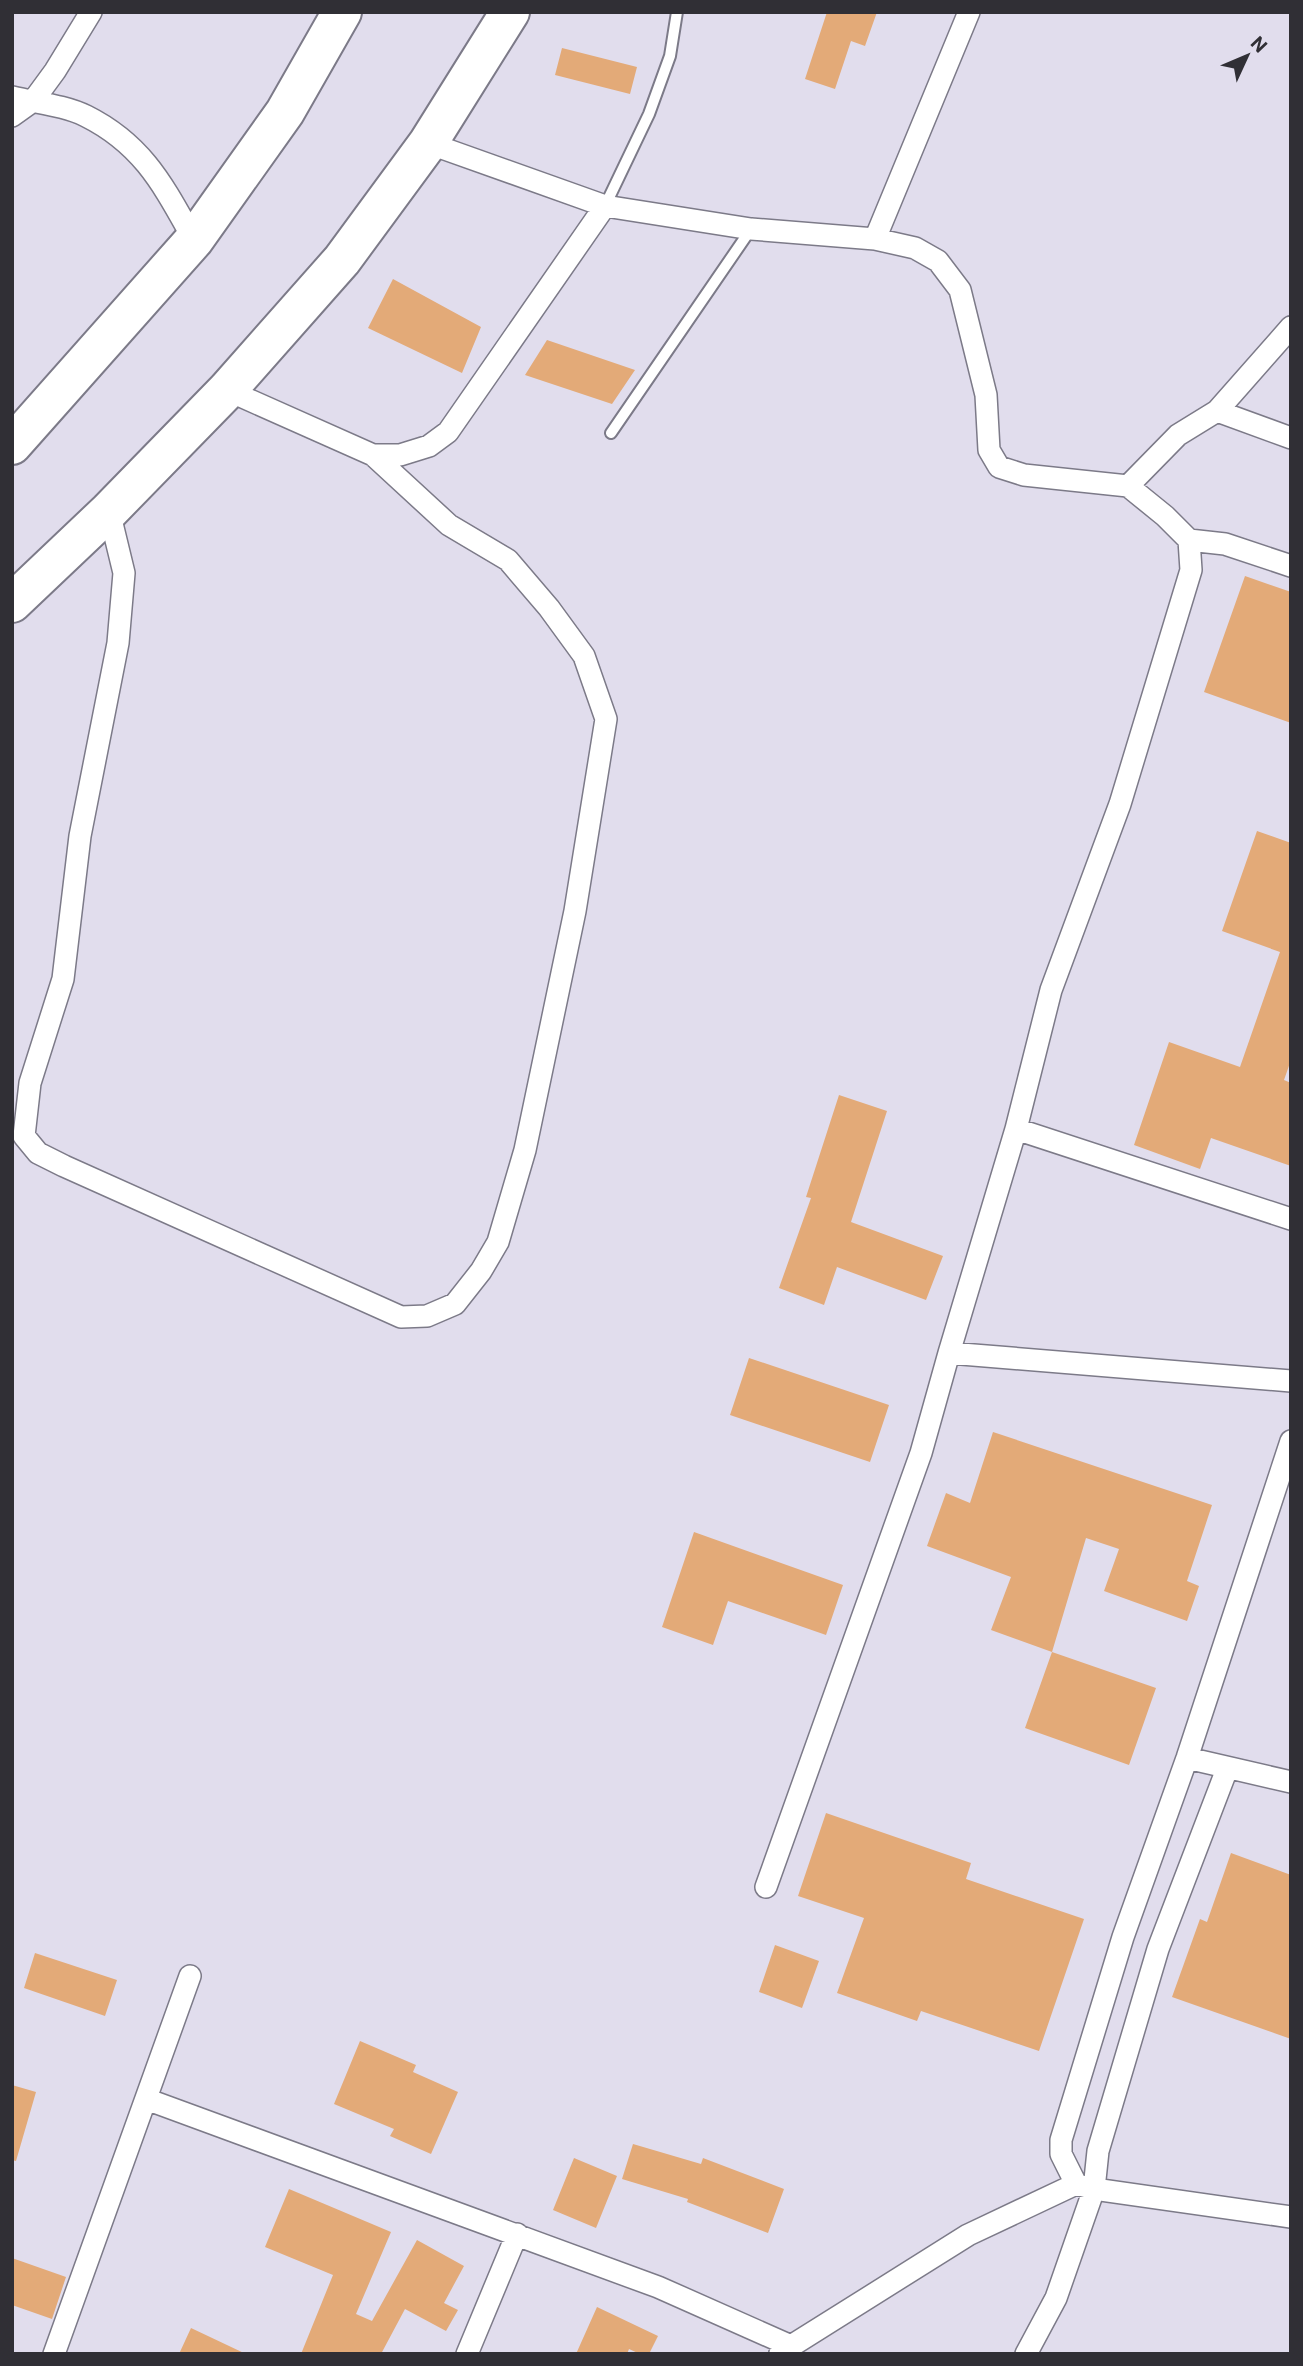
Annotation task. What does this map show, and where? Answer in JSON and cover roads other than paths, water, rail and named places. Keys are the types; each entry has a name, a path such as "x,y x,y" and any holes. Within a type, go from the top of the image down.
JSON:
{"highway":[{"path":"12,444 194,240 285,112 342,12"},
{"path":"12,603 109,511 227,390 342,260 428,143 509,12"}],"street":[{"path":"12,116 23,99 55,71 91,12"},
{"path":"875,239 969,12"},
{"path":"23,99 84,115 132,147 156,173 194,240"},
{"path":"428,143 605,206 751,229 875,239 915,248 938,261 960,290 986,395 989,450 999,467 1024,475 1128,486 1189,540 1225,544 1291,566"},
{"path":"373,455 400,455 429,446 448,432 605,206"},
{"path":"1128,486 1178,435 1217,411 1291,327"},
{"path":"109,511 124,573 118,643 80,836 63,979 30,1083 24,1136 38,1153 64,1166 401,1317 427,1316 456,1304 481,1271 498,1242 525,1150 572,925 606,719 584,656 549,608 508,561 449,525 373,455 227,390"},
{"path":"1217,411 1291,438"},
{"path":"766,1887 921,1453 1016,1129 1051,990 1121,804 1188,583 1191,570 1189,540"},
{"path":"1016,1129 1291,1219"},
{"path":"949,1353 1291,1381"},
{"path":"1085,2186 1061,2154 1061,2140 1122,1937 1187,1758 1291,1441"},
{"path":"1187,1758 1291,1782"},
{"path":"1026,2354 1056,2298 1085,2186 1098,2151 1158,1949 1227,1769"},
{"path":"1122,1937 1158,1949"},
{"path":"54,2354 190,1976"},
{"path":"145,2099 658,2287 785,2350 968,2235 1085,2186 1291,2217"},
{"path":"467,2354 517,2234"}],"lane":[{"path":"605,206 649,114 670,55 677,12"},
{"path":"611,433 751,229"}]}
